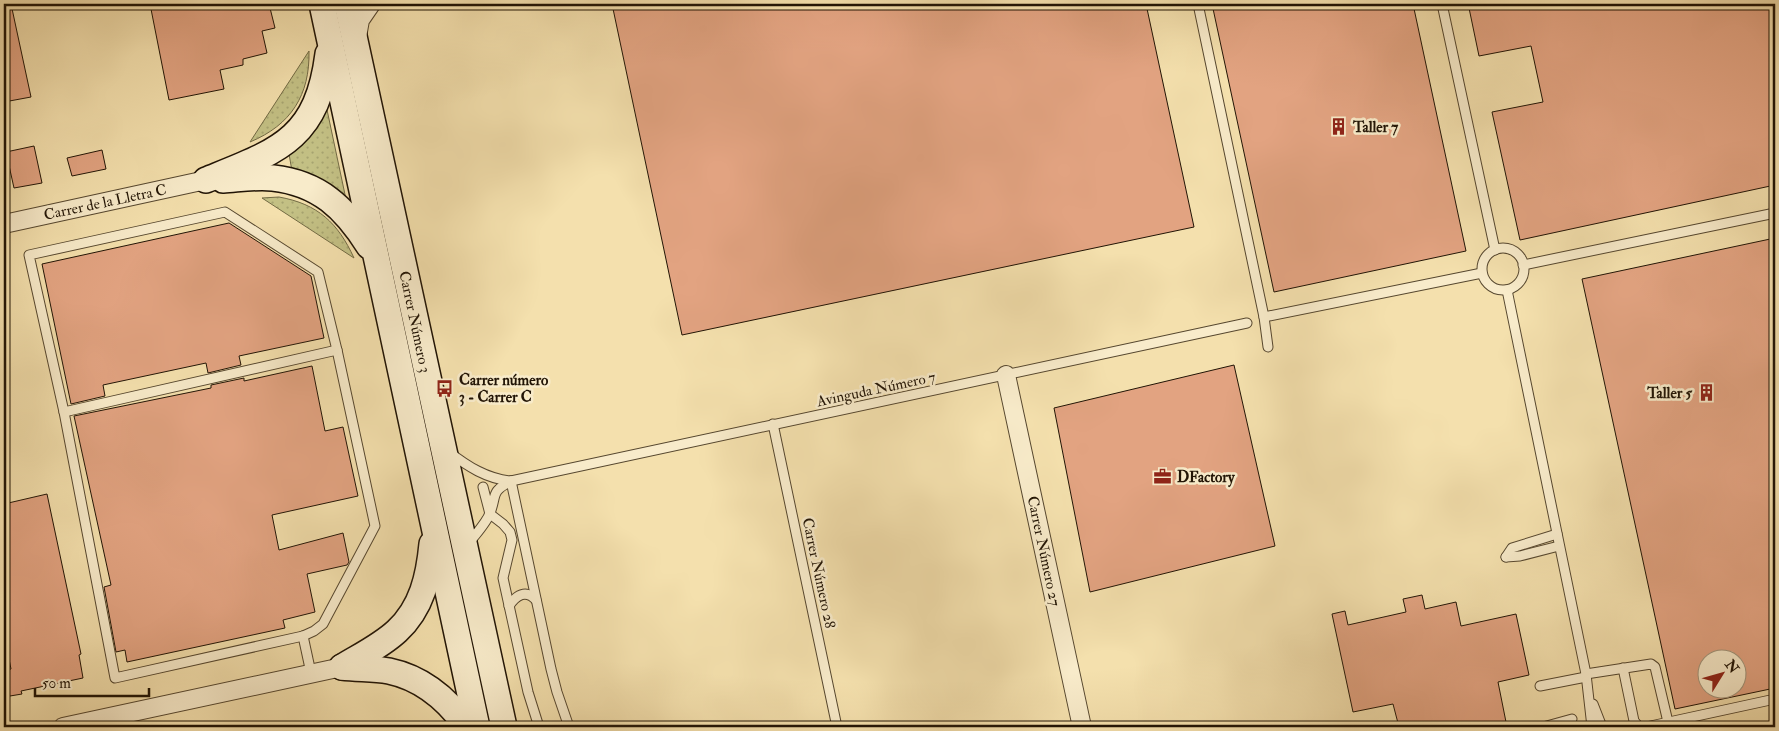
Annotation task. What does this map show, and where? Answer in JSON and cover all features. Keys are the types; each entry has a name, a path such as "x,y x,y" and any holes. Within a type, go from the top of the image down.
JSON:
{"main road":[{"name":"Carrer Número 3","path":"322,4 476,727"},
{"name":"Carrer Número 3","path":"347,4 427,378 505,725"},
{"path":"206,180 274,151 300,130 311,113 325,77 330,40"},
{"path":"206,180 272,178 306,185 319,191 347,216 376,256"},
{"path":"342,667 397,631 408,618 417,604 429,571 434,524"},
{"path":"342,667 388,671 420,682 451,707 467,727"}],"street":[{"path":"356,48 357,29 360,20 371,4"},
{"name":"Carrer de la Lletra C","path":"4,224 206,180"},
{"name":"Carrer Número 27","path":"1006,375 1082,727"},
{"path":"63,727 342,667"}],"lane":[{"path":"1198,4 1264,317 1268,346"},
{"path":"1442,4 1495,250"},
{"path":"225,212 318,272 375,526 323,624 303,636 115,678 64,412 29,255 225,212"},
{"path":"1523,265 1775,213"},
{"path":"1506,248 1513,251 1521,258 1523,265 1524,272 1521,279 1514,287 1507,290 1493,287 1487,283 1482,273 1484,259 1495,250 1506,248"},
{"path":"1264,317 1482,273"},
{"path":"1507,290 1586,676 1592,727"},
{"name":"Avinguda Número 7","path":"444,448 480,472 502,480 511,481 1246,323"},
{"path":"64,412 337,350"},
{"name":"Carrer Número 28","path":"773,424 837,727"},
{"path":"465,547 490,514 493,498 497,491 511,481 556,692 569,727"},
{"path":"483,487 490,514 504,524 510,532 512,540 503,578 528,692 539,727"},
{"path":"1557,534 1512,548 1506,557 1520,556 1559,546"},
{"path":"509,606 516,597 525,593 530,594 536,600"},
{"path":"303,636 311,674"},
{"path":"1540,686 1648,664 1655,667 1668,722"},
{"path":"1624,668 1634,721 1639,727"},
{"path":"1588,692 1602,727"},
{"path":"1646,727 1775,699"},
{"path":"1543,727 1572,719"}],"shaded area":[{"path":"309,51 306,81 302,95 295,107 277,127 250,142"},
{"path":"326,105 347,204 292,171 289,154"},
{"path":"279,197 305,205 325,217 334,225 354,258 262,198"}],"building":[{"path":"4,4 11,4 31,97 4,102"},
{"path":"150,4 269,4 275,28 262,31 267,53 243,59 243,65 220,70 224,89 169,100"},
{"path":"612,4 1146,4 1194,227 682,335"},
{"name":"Taller 7","path":"1212,4 1413,4 1466,251 1274,292"},
{"path":"1490,4 1775,4 1775,185 1520,240 1492,112 1543,102 1531,46 1479,56 1469,8"},
{"path":"34,146 42,183 14,188 6,152"},
{"path":"102,150 106,169 72,176 67,158"},
{"path":"229,223 311,276 324,338 239,356 241,365 208,373 206,363 103,385 105,396 71,404 42,264"},
{"path":"1775,238 1775,688 1746,694 1746,648 1696,648 1696,698 1727,698 1675,709 1582,279"},
{"name":"DFactory","path":"1234,365 1275,546 1090,592 1054,408"},
{"path":"312,366 325,431 343,427 358,496 272,515 279,550 343,533 349,562 347,565 307,574 315,612 283,620 285,628 127,662 125,650 116,652 104,587 111,585 74,416 211,388 211,385 244,378 244,381"},
{"path":"47,494 81,654 79,655 83,678 21,691 22,694 4,697 4,671 11,669 4,634 4,504"},
{"path":"1422,595 1425,609 1456,602 1461,626 1516,614 1529,675 1498,682 1507,727 1399,727 1393,704 1353,712 1332,614 1345,611 1348,625 1406,612 1403,599"}],"place":[{"name":"Taller 7","path":"1339,127"},
{"name":"Carrer número 3 - Carrer C","path":"445,389"},
{"name":"Taller 5","path":"1706,393"},
{"name":"DFactory","path":"1163,477"}]}
